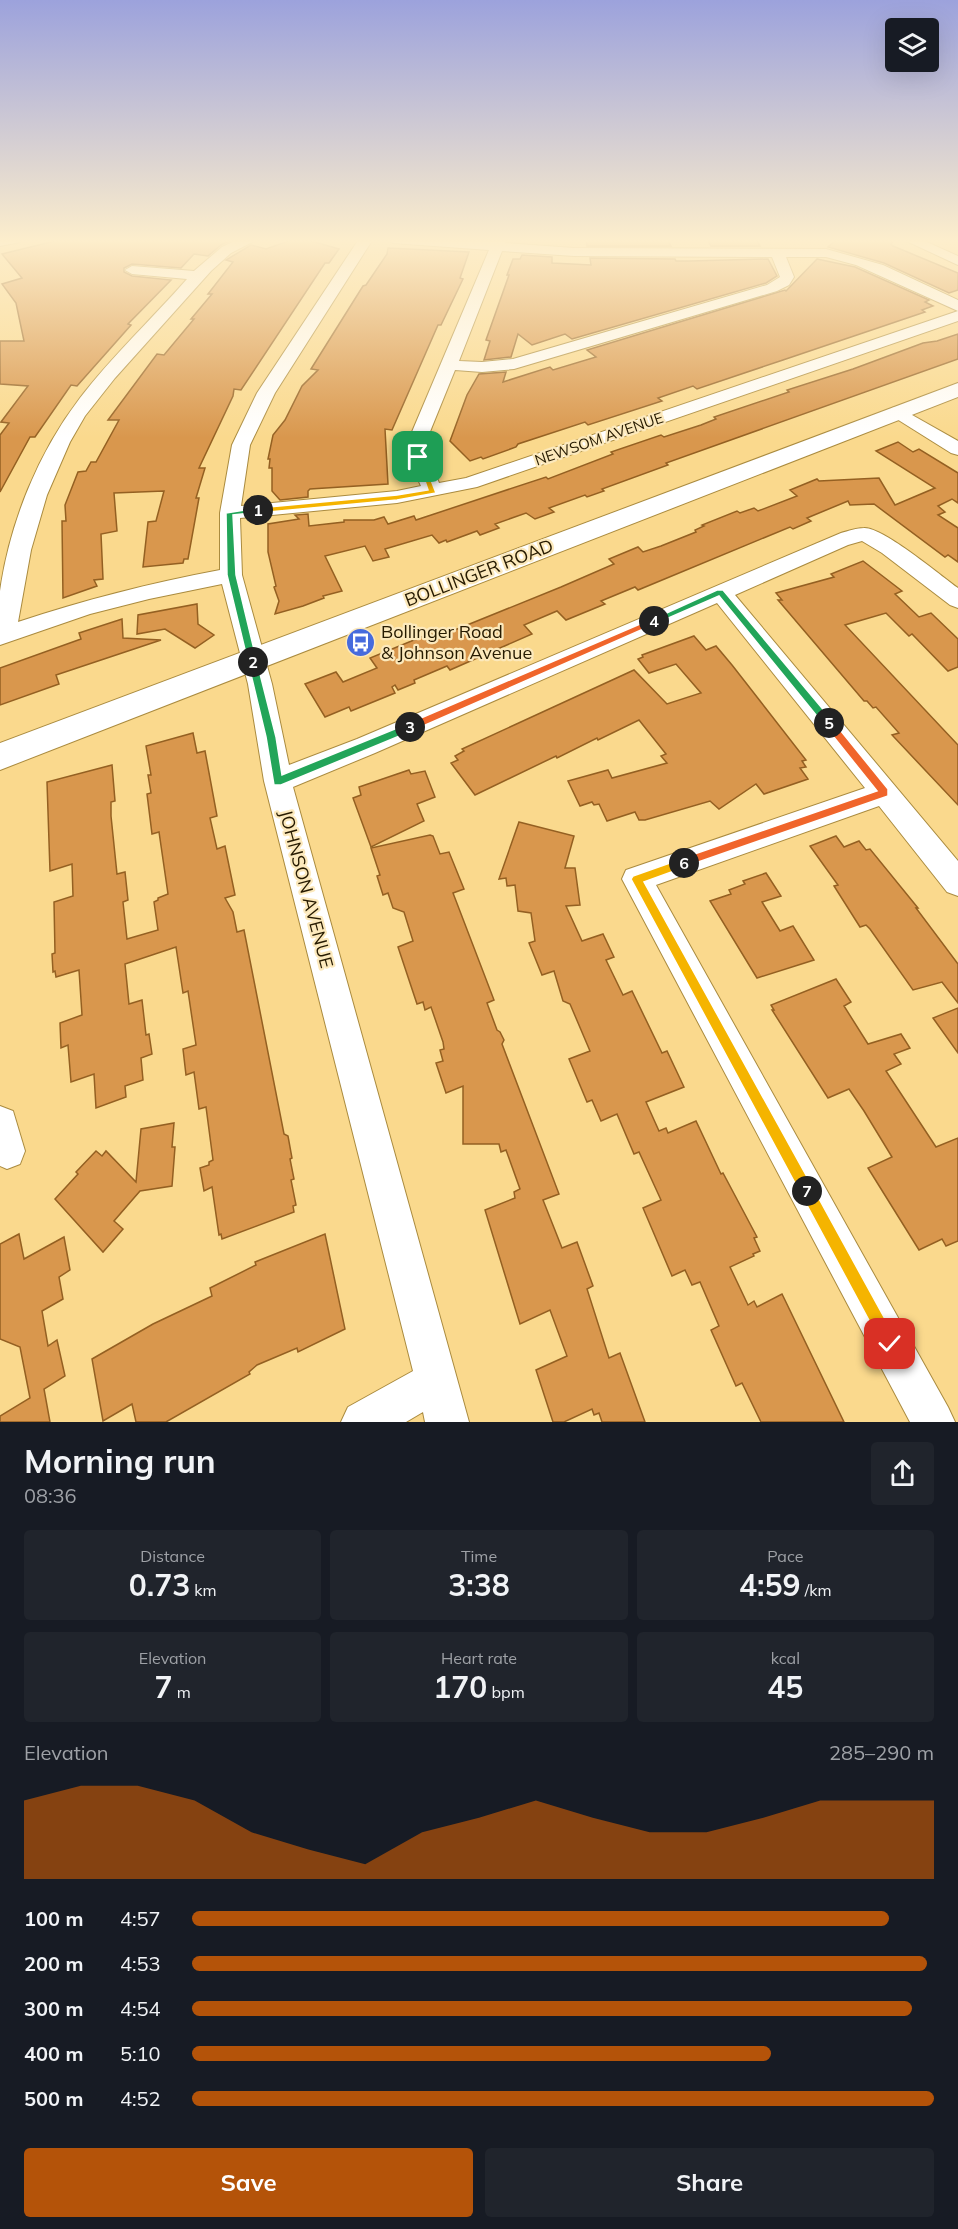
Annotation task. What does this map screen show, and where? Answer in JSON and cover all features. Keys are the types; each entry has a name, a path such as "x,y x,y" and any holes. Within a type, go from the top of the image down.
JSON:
{"main road":[{"name":"BOLLINGER ROAD","path":"0,757 958,389"}],"street":[{"path":"172,305 100,385 76,416 47,469 29,513 14,567 2,637 84,608 149,591 231,575"},
{"name":"JOHNSON AVENUE","path":"323,305 266,393 241,445 230,513 231,575 271,737 278,782 447,1422"},
{"path":"433,491 418,457 418,439 473,305"},
{"path":"449,365 482,367 514,364 713,305"},
{"name":"NEWSOM AVENUE","path":"230,513 397,497 470,483 958,316"},
{"path":"898,412 958,449"},
{"path":"278,782 841,540 865,534 890,548 958,600"},
{"path":"720,592 744,618 958,882"},
{"path":"885,792 637,879 933,1422"},
{"path":"363,1422 436,1381"}],"building":[{"path":"16,305 146,305 77,386 71,385 35,437 30,437 0,492 0,435 9,423 1,422 28,386 0,384 0,341 24,341"},
{"path":"202,305 297,305 241,390 234,389 233,396 199,468 205,468 196,498 199,498 188,559 184,559 183,563 143,567 148,522 156,521 164,491 114,493 117,531 101,534 103,579 94,580 97,586 63,598 62,521 66,521 65,505 78,472 86,471 91,462 96,462 119,420 108,420 157,354 164,355 194,319 191,319"},
{"path":"351,305 450,305 441,325 438,325 392,430 385,429 388,484 310,489 308,497 280,500 272,491 272,468 269,468 270,459 268,459 273,435 285,420 302,386 318,370 311,369"},
{"path":"498,305 689,305 572,339 565,334 532,345 518,334 511,357 484,360 490,341 486,340"},
{"path":"734,305 933,306 922,310 925,312 697,389 693,386 658,398 662,401 588,425 585,422 518,444 516,447 483,459 481,457 470,461 450,441 467,395 479,374 506,372 503,382 550,367 553,370 596,357 587,350"},
{"path":"958,334 958,359 666,463 668,465 602,489 604,491 549,508 554,512 535,519 526,513 495,524 499,528 480,535 477,531 447,542 446,540 439,543 432,535 385,549 389,557 373,561 365,546 325,556 342,591 275,614 279,601 274,587 276,586 268,552 268,524 299,519 295,515 308,514 309,526 384,517 388,524 414,516 416,520 546,477 548,479 613,454 611,452 661,435 664,437 701,425 716,419 714,417 789,392 787,390 923,343"},
{"path":"898,442 913,452 919,449 958,473 958,503 952,499 938,506 945,512 938,515 958,528 958,562 948,555 945,557 874,504 850,505 848,501 807,518 811,521 793,529 790,527 638,590 635,587 601,601 605,604 566,620 557,611 524,625 532,634 450,670 447,666 414,680 415,683 398,690 395,685 392,687 395,693 351,711 349,707 325,717 305,684 336,672 343,682 377,668 370,658 431,633 435,638 561,587 614,564 609,559 638,547 643,552 696,532 695,530 704,526 702,525 737,511 740,513 754,508 758,511 797,496 790,490 817,479 819,481 879,478 895,505 935,488 876,451"},
{"path":"863,561 902,591 895,594 919,617 931,613 958,639 958,667 948,671 912,634 909,636 886,613 845,625 958,745 958,805 892,735 899,733 876,707 873,708 867,701 864,701 778,600 782,600 776,593 834,577 831,574"},
{"path":"197,604 198,624 214,635 195,648 165,629 137,634 138,615"},
{"path":"122,619 123,638 161,640 56,675 59,684 0,705 0,668 81,639 79,633"},
{"path":"694,636 706,650 716,646 732,665 806,760 802,761 806,767 800,768 808,779 764,794 756,784 719,809 710,801 645,820 639,820 635,812 607,821 599,804 594,805 592,802 580,806 568,781 608,770 612,778 667,763 661,756 666,754 639,720 475,795 451,763 458,760 455,756 464,751 462,749 634,670 667,704 701,693 676,664 649,673 638,659 643,657 642,655"},
{"path":"193,733 197,753 205,751 217,816 210,818 217,849 225,846 235,895 225,898 233,912 237,932 244,930 284,1134 288,1136 294,1179 291,1180 296,1205 293,1206 294,1212 222,1239 221,1234 219,1235 212,1187 204,1191 200,1168 209,1165 209,1162 213,1160 206,1107 199,1109 194,1072 186,1075 183,1049 196,1045 188,991 183,993 176,947 125,964 129,1004 142,1000 146,1035 149,1034 152,1054 141,1058 143,1080 125,1086 126,1097 96,1108 94,1074 71,1082 68,1045 61,1048 60,1023 82,1015 79,970 56,977 55,971 53,972 54,902 73,896 72,864 50,871 47,782 112,765 115,801 111,802 111,816 117,874 125,872 128,900 123,902 127,939 158,930 154,902 168,894 159,832 152,834 147,794 151,793 148,775 151,775 146,746"},
{"path":"409,770 411,774 425,771 435,797 417,804 424,821 371,847 353,798 361,795 359,787"},
{"path":"519,822 574,836 565,868 575,868 580,905 566,906 582,941 603,934 614,957 606,960 623,995 632,991 662,1053 667,1051 684,1087 646,1102 659,1131 666,1128 668,1133 696,1121 721,1174 723,1173 757,1237 754,1238 760,1251 730,1267 748,1305 754,1301 757,1307 782,1294 844,1422 761,1422 742,1383 736,1386 711,1330 719,1326 700,1282 692,1285 685,1270 672,1276 643,1208 661,1200 639,1152 634,1154 617,1114 601,1121 592,1100 587,1102 569,1059 590,1051 570,1004 563,1001 554,971 542,975 529,943 535,941 531,913 518,911 515,885 507,886 506,878 499,879"},
{"path":"433,836 440,854 449,852 464,889 453,893 494,1000 487,1003 497,1030 504,1040 502,1044 559,1194 543,1200 562,1248 577,1242 593,1286 587,1289 609,1358 620,1353 645,1422 602,1422 599,1413 594,1415 592,1409 564,1422 553,1422 536,1370 567,1356 550,1310 520,1324 485,1210 515,1198 514,1192 520,1189 506,1150 501,1152 499,1144 463,1144 463,1086 446,1093 436,1063 443,1061 440,1050 444,1049 443,1042 431,1007 425,1010 423,1002 417,1004 398,947 413,941 404,912 393,908 388,893 383,895 377,876 380,875 371,848"},
{"path":"836,836 844,847 859,841 866,850 870,849 918,908 916,908 958,964 958,1003 942,982 913,990 870,929 866,925 860,927 834,886 838,885 810,846"},
{"path":"766,873 781,896 762,902 780,931 793,926 814,960 757,978 710,901 731,894 729,890 745,884 743,881"},
{"path":"836,979 851,1002 844,1006 868,1044 901,1034 910,1048 894,1054 901,1064 886,1071 936,1147 958,1138 958,1241 946,1246 942,1239 919,1250 868,1168 892,1157 864,1111 849,1089 828,1098 772,1010 774,1010 771,1005"},
{"path":"958,1008 958,1053 933,1018"},
{"path":"174,1123 172,1186 140,1191 114,1221 123,1229 103,1252 55,1199 96,1151 102,1156 106,1151 136,1182 141,1129"},
{"path":"19,1234 24,1259 64,1237 70,1270 59,1277 63,1299 42,1311 48,1346 57,1340 65,1376 44,1389 50,1422 0,1422 0,1416 30,1398 20,1347 0,1339 0,1244"},
{"path":"325,1234 345,1329 298,1352 297,1348 257,1365 249,1372 250,1374 166,1422 136,1422 132,1404 103,1421 92,1359 153,1324 212,1296 210,1288 256,1265 255,1262"}],"place":[{"name":"Bollinger Road & Johnson Avenue","path":"360,642"}],"route":[{"path":"418,457 433,491 397,497 230,513 231,575 260,684 278,782 720,592 744,618 885,792 637,879 890,1344"}]}
